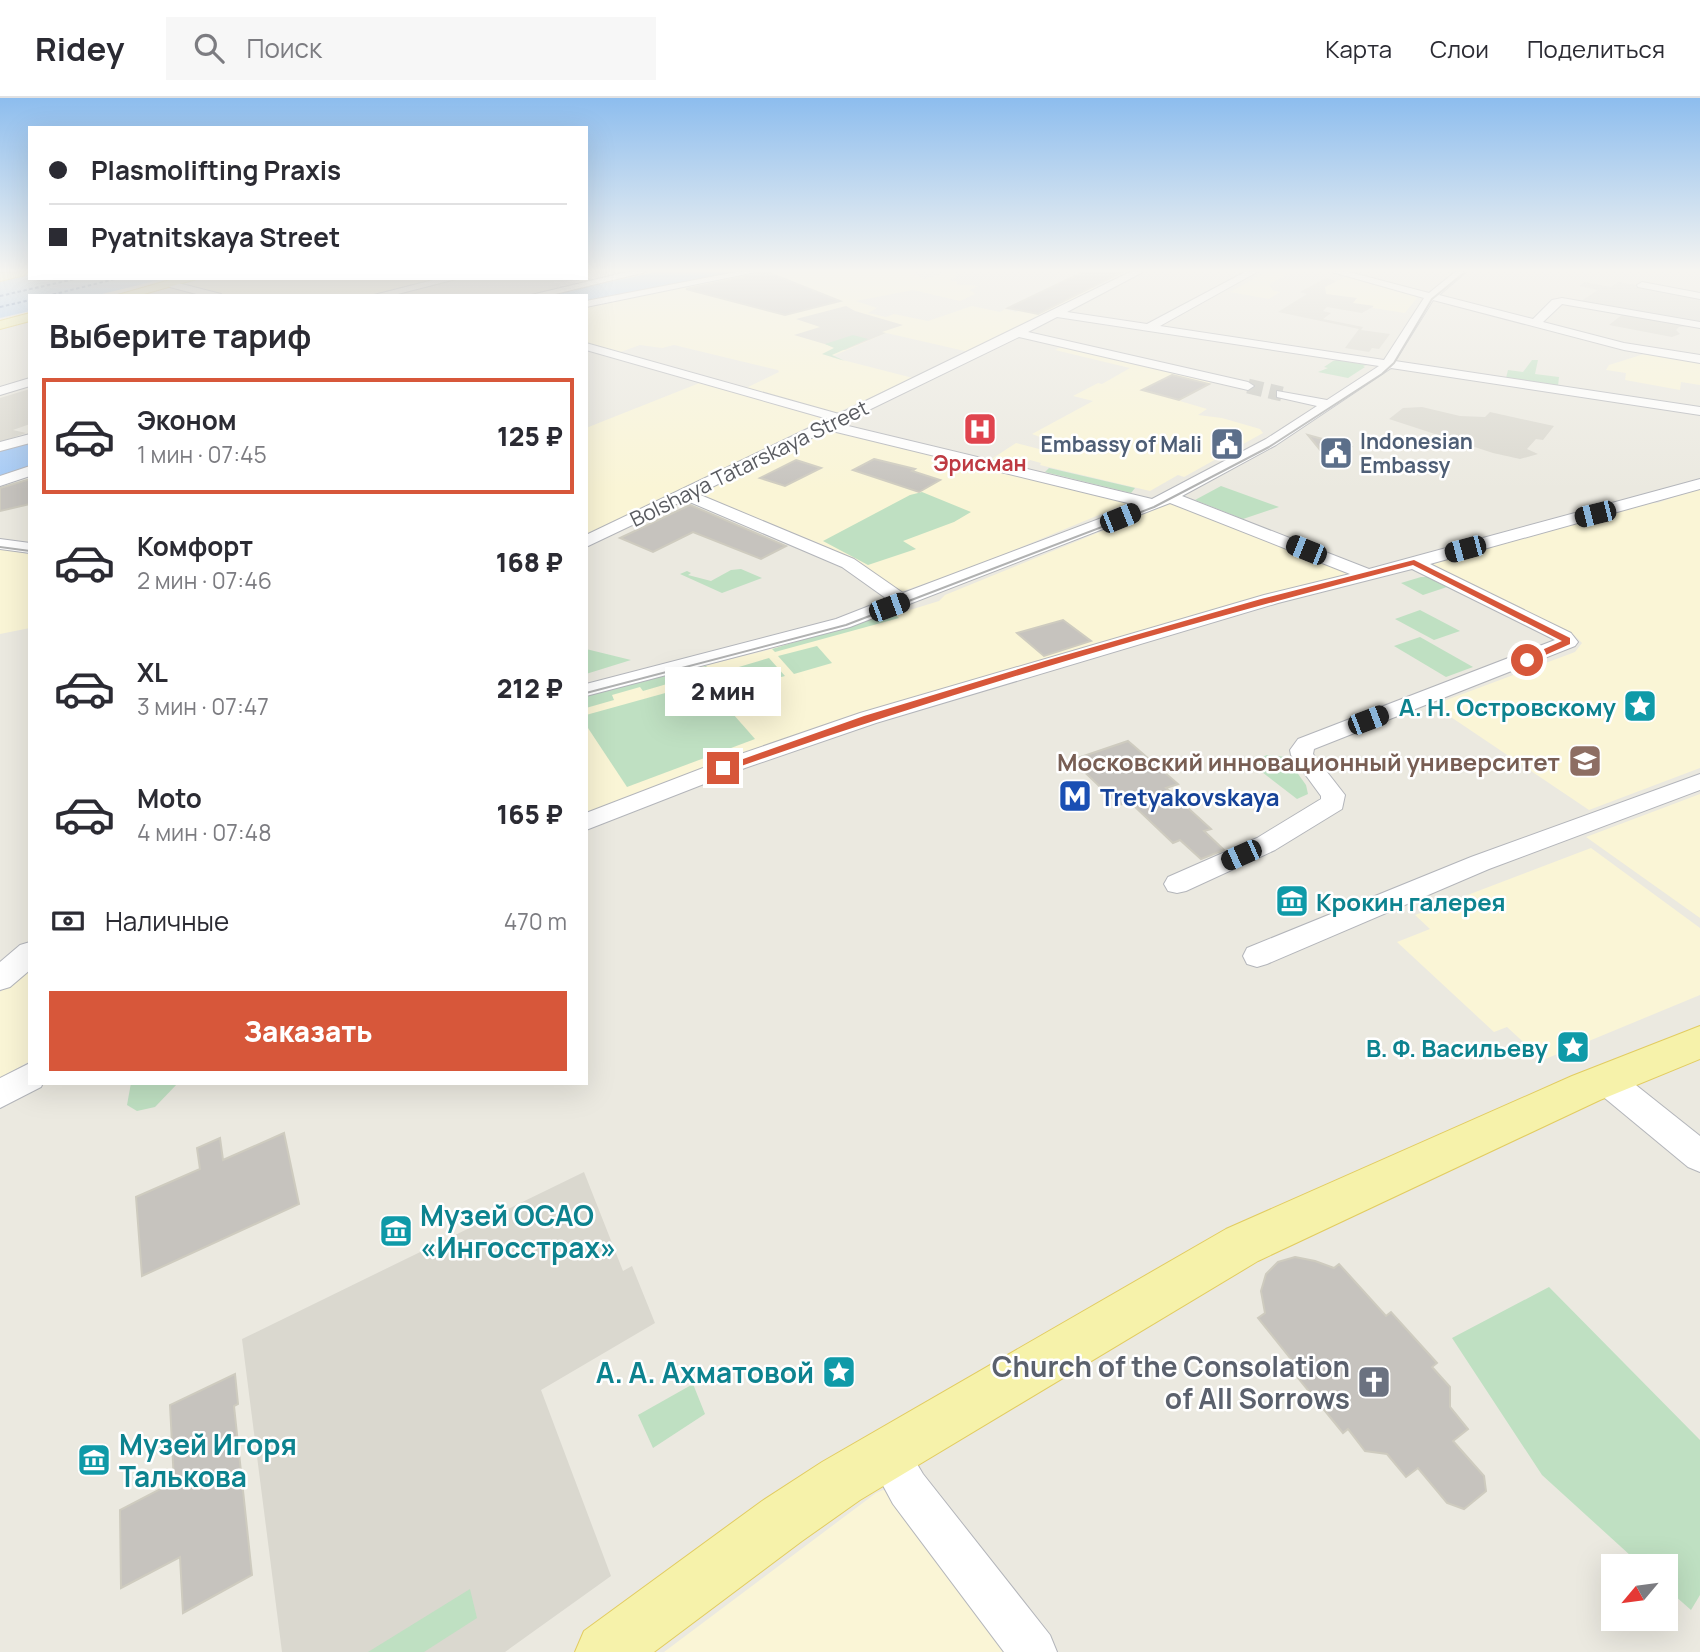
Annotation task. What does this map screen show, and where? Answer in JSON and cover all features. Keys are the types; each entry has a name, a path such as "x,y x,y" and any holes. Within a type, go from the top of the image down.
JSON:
{"main road":[{"path":"605,1652 782,1521 887,1454 1242,1245 1304,1214 1606,1080 1700,1042"}],"street":[{"name":"Bolshaya Tatarskaya Street","path":"588,541 994,345"},
{"path":"1068,345 1248,386"},
{"path":"1256,345 1700,411"},
{"path":"588,690 768,645 843,623 1170,497 1265,446 1330,405 1388,365 1401,345"},
{"path":"1620,345 1700,359"},
{"path":"588,347 832,421 1153,504"},
{"path":"0,391 28,383"},
{"path":"1282,394 1330,405"},
{"path":"0,447 28,439"},
{"path":"0,481 28,472"},
{"path":"588,821 737,763 868,718 1264,601 1414,563 1700,484"},
{"path":"685,494 827,553 860,571 903,602"},
{"path":"1170,497 1367,574"},
{"path":"0,544 28,548"},
{"path":"1177,884 1266,844 1333,803 1333,795 1302,755 1301,750 1306,744 1568,642 1564,637 1414,563"},
{"path":"1257,956 1480,863 1700,782"},
{"path":"0,979 28,955"},
{"path":"0,1094 28,1078"},
{"path":"1606,1080 1700,1156"},
{"path":"887,1454 908,1489 1032,1652"}],"shaded area":[{"path":"591,345 860,345 831,357 913,378 836,413 744,389 779,372 778,370 674,345 662,348 640,345 618,353"},
{"path":"826,345 858,345 845,350"},
{"path":"936,345 984,345 969,352"},
{"path":"1348,345 1382,345 1379,349 1372,348 1369,352 1345,348"},
{"path":"1063,346 1213,381 1180,401 1207,409 1198,415 1222,418 1260,429 1263,433 1184,477 1178,475 1150,491 1040,465 1041,463 1030,460 1022,467 990,460 1016,443 1043,450 1053,442 1032,434 1093,401 1073,396 1130,368 1055,350"},
{"path":"1644,354 1700,363 1700,385 1681,382 1680,390 1625,380 1626,373 1606,370 1609,365"},
{"path":"702,382 824,419 588,536 588,427"},
{"path":"28,390 28,425 13,430 26,433 0,442 0,398"},
{"path":"1422,407 1460,416 1485,417 1490,412 1554,426 1543,440 1536,439 1527,449 1538,454 1520,459 1493,453 1389,419 1403,408"},
{"path":"829,429 1128,503 963,571 900,592 832,549 699,494"},
{"path":"1700,488 1700,768 1589,810 1433,705 1575,652 1582,643 1574,635 1430,563 1650,502 1657,503"},
{"path":"1171,503 1350,573 967,683 588,814 588,695 764,651 893,612 897,614 939,601 945,595"},
{"path":"0,549 28,554 28,628 0,634"},
{"path":"1700,794 1700,918 1586,837"},
{"path":"1591,848 1700,928 1700,995 1543,1060 1507,1027 1494,1032 1397,942 1430,929 1415,915"},
{"path":"28,969 28,1062 0,1078 0,992"},
{"path":"584,1172 623,1271 632,1266 655,1323 541,1390 611,1576 505,1652 282,1652 242,1339"},
{"path":"887,1491 1014,1652 664,1652 876,1493"}],"green space":[{"path":"826,345 856,345 832,355 845,361 822,354 834,348"},
{"path":"1532,360 1538,360 1535,374 1559,377 1558,386 1506,378 1508,370 1523,372"},
{"path":"1333,361 1367,365 1348,378 1318,372 1328,368 1324,367"},
{"path":"1049,468 1135,488 1131,493 1045,472"},
{"path":"1221,486 1279,507 1243,519 1195,500"},
{"path":"922,492 971,512 954,522 903,541 916,549 868,565 823,541 910,495"},
{"path":"741,569 762,578 722,593 680,574 687,571 691,573 688,575 711,581 731,570"},
{"path":"1427,577 1447,587 1423,595 1401,583"},
{"path":"1420,610 1460,631 1434,640 1395,619"},
{"path":"893,612 899,618 775,652 772,649"},
{"path":"1420,637 1473,667 1446,677 1394,646"},
{"path":"817,646 832,663 794,674 778,656"},
{"path":"588,649 631,660 588,673"},
{"path":"769,658 785,676 766,681 755,668 716,679 712,675"},
{"path":"706,666 710,670 643,691 640,687 612,695 614,700 588,707 588,695"},
{"path":"705,682 755,739 627,787 588,728 588,714"},
{"path":"1267,755 1286,757 1306,785 1308,794 1297,799 1249,762"},
{"path":"131,1085 176,1085 155,1107 137,1111 127,1105"},
{"path":"1549,1287 1700,1440 1700,1595 1691,1610 1678,1599 1678,1554 1629,1554 1542,1475 1452,1338"},
{"path":"693,1384 705,1414 653,1448 638,1415"},
{"path":"470,1589 477,1618 424,1652 368,1652"}],"water":[{"path":"28,443 28,469 0,478 0,451"}],"building":[{"path":"1172,375 1209,384 1179,400 1142,390"},
{"path":"1308,435 1351,447 1333,459 1326,457"},
{"path":"874,459 915,469 912,471 940,480 919,492 853,470"},
{"path":"796,460 821,468 785,486 760,478"},
{"path":"28,480 28,504 0,511 0,488"},
{"path":"690,505 786,546 761,559 693,532 653,552 620,538"},
{"path":"1063,620 1091,641 1044,656 1017,633"},
{"path":"753,671 778,701 741,712 718,681"},
{"path":"1128,741 1178,784 1166,788 1211,829 1204,831 1224,850 1201,859 1180,840 1173,843 1130,802 1119,805 1072,760"},
{"path":"284,1133 299,1204 142,1276 136,1197 200,1169 197,1148 220,1138 223,1160"},
{"name":"Church of the Consolation of All Sorrows","path":"1295,1257 1334,1268 1339,1264 1386,1316 1391,1312 1437,1363 1432,1367 1450,1387 1450,1407 1468,1429 1453,1441 1484,1476 1486,1491 1464,1509 1447,1503 1418,1468 1406,1477 1387,1454 1365,1451 1348,1429 1343,1433 1298,1378 1303,1374 1258,1318 1265,1313 1261,1291 1266,1274 1278,1262"},
{"path":"235,1374 238,1404 234,1406 252,1575 183,1613 180,1557 121,1588 120,1510 174,1482 170,1405"}],"tunnel":[{"path":"1248,386 1282,394"}],"tram line":[{"path":"588,692 846,625 1154,507 1269,447 1382,374 1394,363 1405,345"},
{"path":"0,547 28,551"}],"place":[{"name":"Эрисман","path":"980,429"},
{"name":"Embassy of Mali","path":"1227,444"},
{"name":"Indonesian Embassy","path":"1336,453"},
{"name":"А. Н. Островскому","path":"1640,706"},
{"name":"Московский инновационный университет","path":"1585,761"},
{"name":"Tretyakovskaya","path":"1075,796"},
{"name":"Крокин галерея","path":"1292,901"},
{"name":"В. Ф. Васильеву","path":"1573,1047"},
{"name":"Музей ОСАО «Ингосстрах»","path":"396,1231"},
{"name":"А. А. Ахматовой","path":"839,1372"},
{"name":"Church of the Consolation of All Sorrows","path":"1374,1382"},
{"name":"Музей Игоря Талькова","path":"94,1460"}],"route":[{"path":"723,768 868,718 1052,662 1264,601 1414,563 1567,639 1566,644 1527,660"}]}
